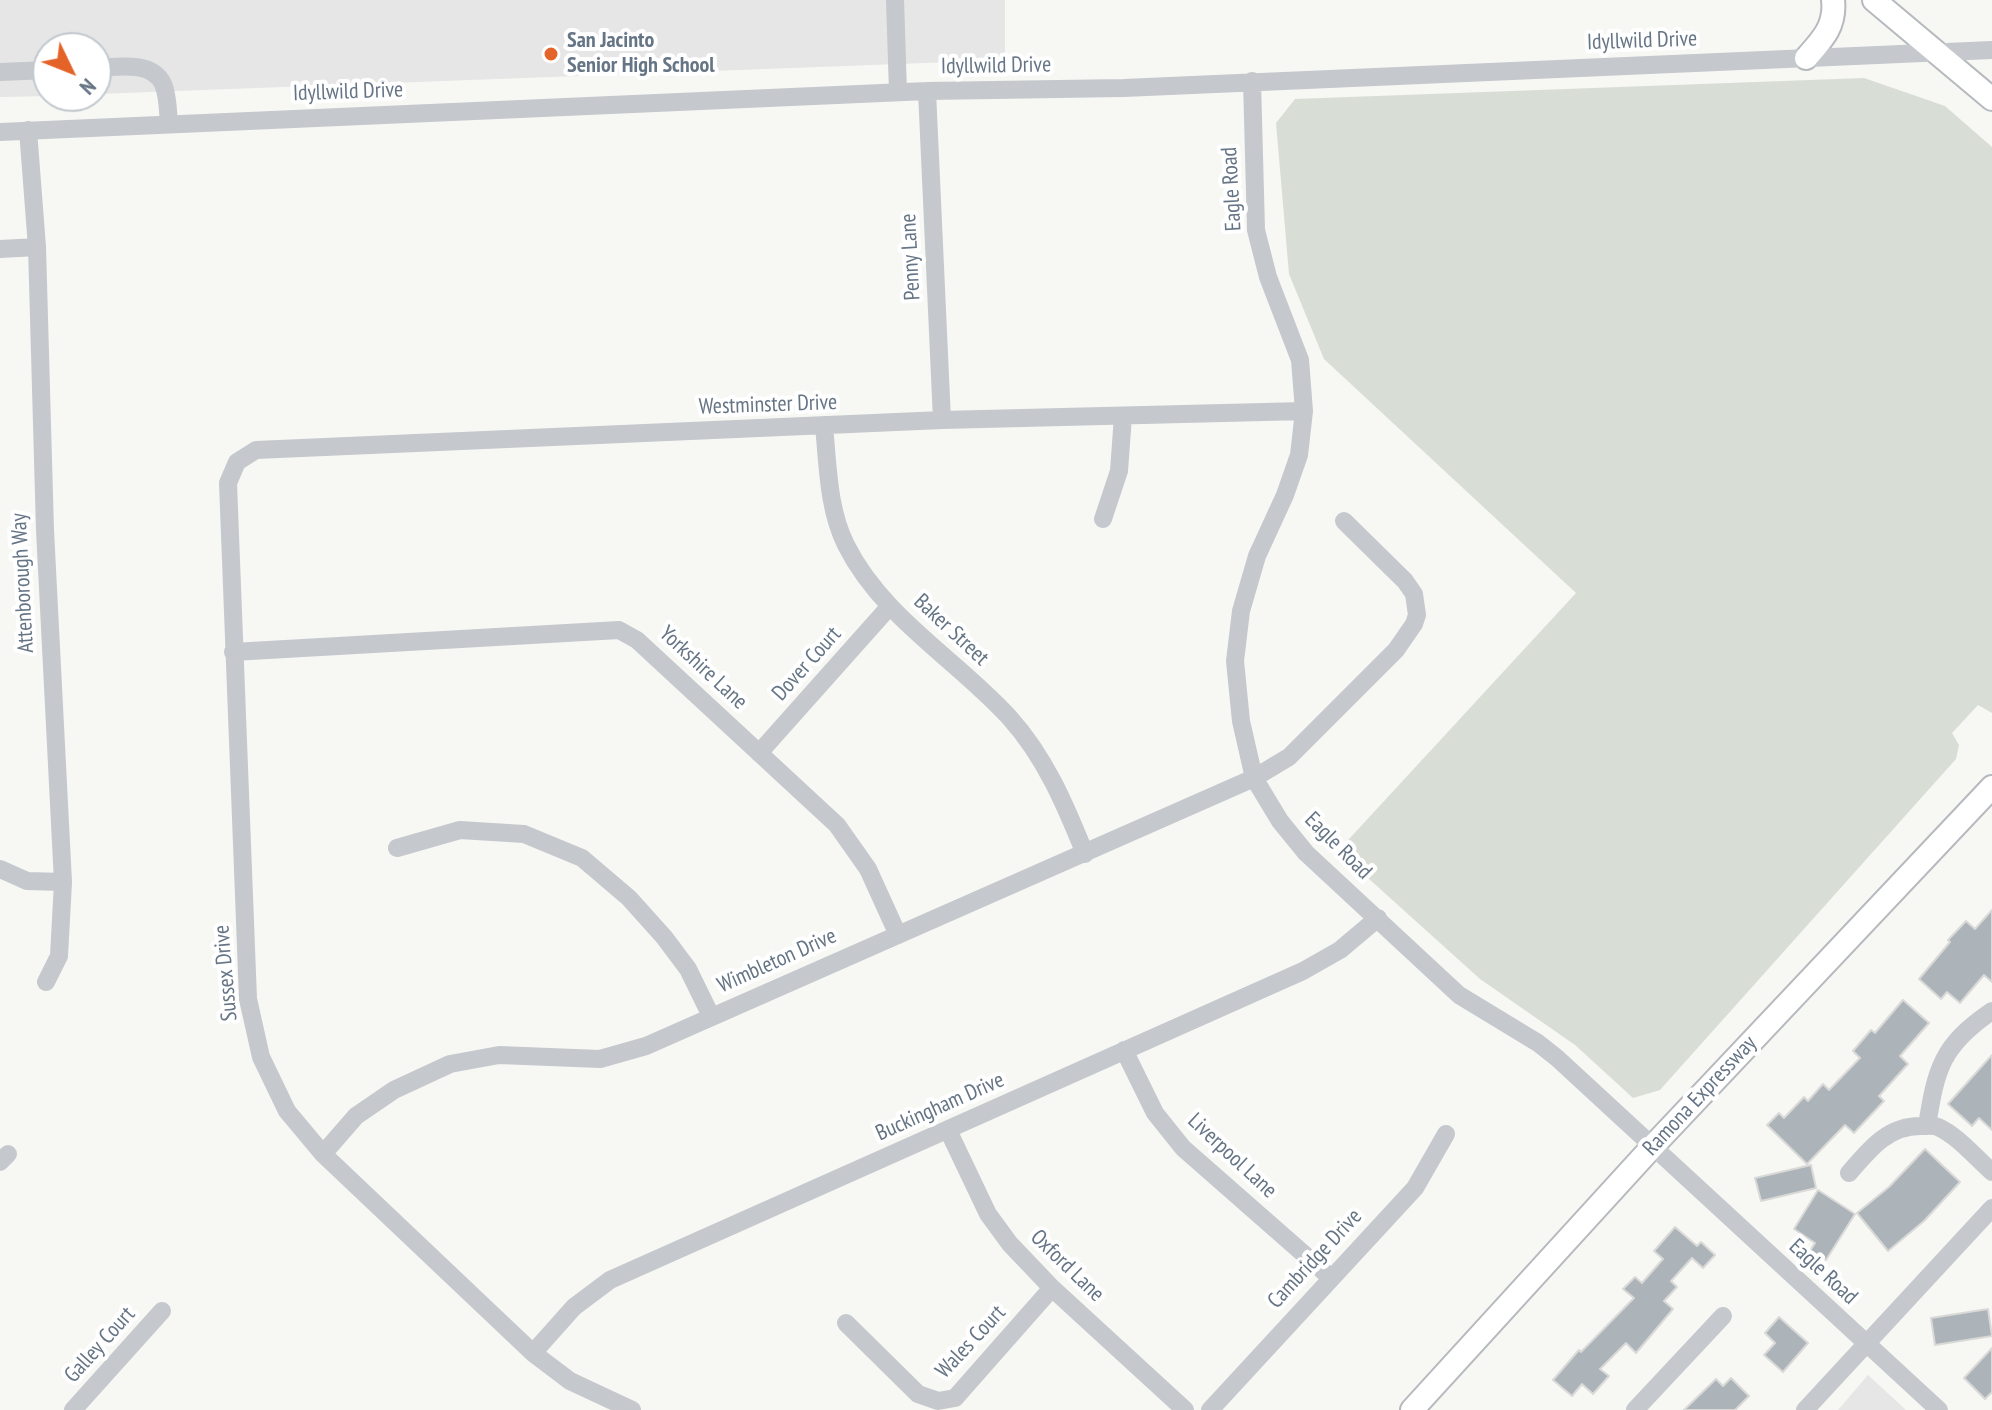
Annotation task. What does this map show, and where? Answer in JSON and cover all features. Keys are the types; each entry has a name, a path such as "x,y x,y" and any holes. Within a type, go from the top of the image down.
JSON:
{"main road":[{"path":"1806,58 1825,38 1832,25 1833,0"},
{"path":"1874,0 1992,99"},
{"name":"Ramona Expressway","path":"1412,1410 1653,1146 1992,787"}],"street":[{"path":"895,0 898,92"},
{"name":"Idyllwild Drive","path":"0,132 898,92 1124,88 1992,50"},
{"path":"112,68 136,67 157,77 163,84 169,124"},
{"path":"0,72 32,71"},
{"name":"Eagle Road","path":"1252,81 1256,230 1268,277 1300,360 1304,411 1299,455 1285,495 1257,556 1241,611 1235,661 1241,721 1254,778 1280,821 1306,853 1459,995 1557,1058 1939,1410"},
{"name":"Penny Lane","path":"927,91 942,420"},
{"name":"Attenborough Way","path":"28,130 37,247 45,545 63,882 59,956 46,982"},
{"path":"0,249 37,247"},
{"name":"Westminster Drive","path":"237,462 256,450 942,420 1304,411"},
{"path":"1103,519 1119,471 1123,416"},
{"name":"Baker Street","path":"824,426 830,493 844,542 865,578 890,606 1018,728 1060,792 1085,854"},
{"name":"Sussex Drive","path":"237,462 228,483 233,652 248,999 261,1057 287,1111 323,1154 533,1353 570,1381 632,1410"},
{"name":"Wimbleton Drive","path":"323,1154 356,1116 394,1090 450,1064 499,1055 600,1059 646,1046 1085,854 1254,778 1289,757 1396,650 1417,615 1414,594 1405,581 1344,521"},
{"name":"Dover Court","path":"759,753 890,606"},
{"name":"Yorkshire Lane","path":"233,652 619,630 637,640 837,825 868,869 898,935"},
{"path":"397,848 460,830 524,834 582,858 629,898 664,937 688,969 711,1016"},
{"path":"0,869 27,881 63,882"},
{"name":"Buckingham Drive","path":"533,1353 574,1307 610,1280 1303,971 1340,950 1378,918"},
{"path":"1927,1126 1944,1057 1958,1037 1992,1011"},
{"name":"Liverpool Lane","path":"1124,1050 1155,1113 1183,1148 1330,1277"},
{"path":"1849,1173 1873,1145 1894,1130 1927,1126 1940,1128 1992,1172"},
{"name":"Oxford Lane","path":"948,1130 988,1214 1010,1244 1052,1288 1185,1410"},
{"name":"Cambridge Drive","path":"1210,1410 1415,1188 1446,1134"},
{"path":"1805,1410 1992,1208"},
{"name":"Wales Court","path":"846,1323 918,1394 938,1401 955,1398 1052,1288"},
{"name":"Galley Court","path":"73,1410 162,1311"},
{"path":"1635,1410 1723,1316"}],"shaded area":[{"name":"San Jacinto Senior High School","path":"0,0 1005,0 1005,60 112,93 112,32 32,32 32,96 0,97"},
{"path":"1864,78 1945,106 1992,147 1992,713 1978,705 1952,733 1959,745 1956,759 1660,1090 1633,1098 1575,1045 1480,979 1338,851 1576,593 1324,359 1289,274 1276,123 1295,99"},
{"path":"1868,1375 1906,1410 1838,1410"}],"building":[{"path":"1992,910 1992,982 1984,975 1960,1003 1947,992 1941,999 1919,979 1966,921 1975,929"},
{"path":"1903,1000 1929,1023 1900,1056 1908,1064 1879,1096 1884,1101 1854,1133 1845,1125 1807,1164 1767,1125 1779,1113 1784,1118 1804,1097 1808,1101 1823,1084 1829,1090 1860,1058 1853,1051 1871,1030 1875,1033"},
{"path":"1992,1055 1992,1130 1979,1118 1972,1126 1948,1104"},
{"path":"1925,1149 1960,1182 1924,1221 1888,1251 1857,1213 1889,1187"},
{"path":"1811,1165 1816,1188 1761,1201 1755,1178"},
{"path":"1818,1190 1855,1214 1826,1260 1810,1251 1815,1243 1794,1229"},
{"path":"1675,1227 1697,1246 1701,1242 1715,1255 1703,1268 1692,1258 1671,1281 1677,1287 1664,1301 1673,1309 1636,1353 1626,1343 1600,1369 1609,1376 1593,1394 1582,1384 1572,1396 1553,1380 1579,1350 1581,1352 1634,1298 1623,1289 1635,1277 1642,1283 1663,1259 1654,1251"},
{"path":"1988,1309 1992,1336 1935,1345 1931,1318"},
{"path":"1779,1317 1808,1343 1783,1372 1764,1355 1775,1343 1765,1333"},
{"path":"1992,1348 1992,1392 1985,1399 1964,1378"},
{"path":"1731,1378 1749,1396 1735,1410 1684,1410 1716,1379 1723,1386"}],"place":[{"name":"San Jacinto Senior High School","path":"551,54"}]}
